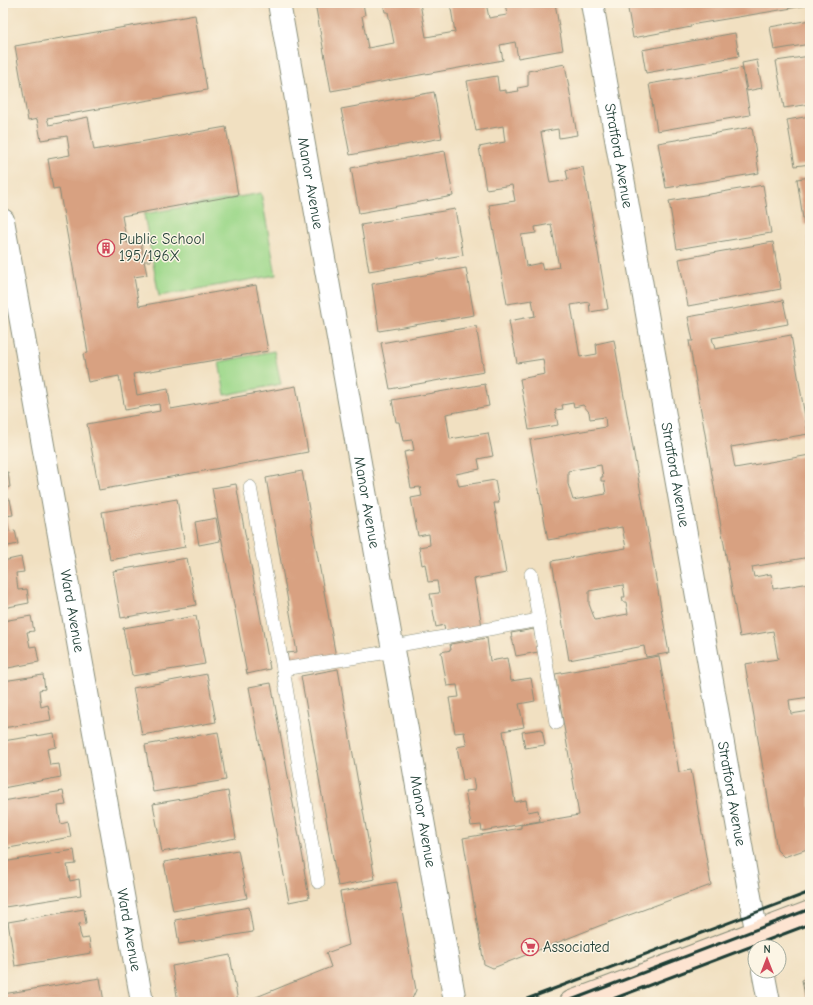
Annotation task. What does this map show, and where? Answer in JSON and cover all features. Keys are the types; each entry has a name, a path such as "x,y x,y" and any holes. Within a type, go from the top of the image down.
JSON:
{"main road":[{"path":"760,939 810,912"},
{"path":"571,1002 747,944"}],"street":[{"name":"Manor Avenue","path":"279,3 455,1002"},
{"name":"Stratford Avenue","path":"592,3 758,939"},
{"name":"Ward Avenue","path":"3,220 142,1002"},
{"path":"765,979 769,1002"}],"lane":[{"path":"250,488 283,669 318,882"},
{"path":"531,574 556,723"},
{"path":"283,669 539,620"}],"green space":[{"path":"261,193 276,275 159,296 144,214"},
{"path":"274,351 281,384 225,395 219,362"}],"building":[{"path":"315,3 363,3 365,15 362,16 368,48 394,43 388,12 385,12 383,3 420,3 426,37 455,32 450,3 486,3 489,18 507,15 505,3 555,3 563,50 518,58 515,42 500,45 503,60 331,91"},
{"path":"627,3 810,3 810,5 690,25 691,27 633,38"},
{"name":"Public School 195/196X","path":"195,15 207,90 47,118 49,125 88,117 94,150 226,127 238,195 122,216 127,243 141,240 143,255 150,253 151,261 144,261 147,275 134,277 139,306 256,285 268,351 133,374 137,395 168,389 171,409 296,386 308,452 99,490 87,424 160,411 159,404 125,410 119,376 88,382 83,354 88,353 59,188 53,189 48,159 70,155 67,136 41,140 37,119 28,121 15,46"},
{"path":"810,20 810,44 774,50 770,27"},
{"path":"735,33 739,56 646,73 642,50"},
{"path":"810,56 810,104 784,108 776,61"},
{"path":"757,60 762,88 747,91 742,63"},
{"path":"565,64 577,135 559,138 558,129 541,132 550,183 568,180 566,170 583,167 608,309 590,312 589,302 571,305 580,357 597,354 596,344 614,340 669,653 646,657 644,646 569,660 552,561 626,548 622,527 548,540 530,440 606,427 605,417 590,419 589,412 583,405 574,407 573,403 562,405 563,409 555,410 558,425 529,430 520,379 545,374 543,359 517,363 509,321 535,316 532,300 507,304 489,205 515,201 512,185 486,189 479,147 505,142 503,126 476,131 467,81 497,76 499,91 506,90 506,93 519,91 518,88 528,86 528,71","holes":["551,224 559,267 543,270 541,263 526,266 521,235 536,233 535,227","601,465 603,477 601,477 601,481 604,481 606,494 573,500 568,484 568,471","623,585 625,597 622,597 623,602 626,602 628,614 595,620 589,604 589,591"]},
{"path":"742,68 750,115 657,131 649,84"},
{"path":"434,92 442,138 350,155 341,109"},
{"path":"810,116 810,164 795,166 787,120"},
{"path":"752,127 759,173 666,188 658,143"},
{"path":"445,151 453,196 359,213 351,168"},
{"path":"810,177 810,224 804,225 797,179"},
{"path":"763,185 771,233 677,249 669,201"},
{"path":"455,209 463,255 369,271 361,225"},
{"path":"807,237 810,237 810,251 809,251"},
{"path":"773,242 781,289 688,306 679,259"},
{"path":"466,268 474,315 379,331 372,284"},
{"path":"783,300 788,324 712,338 715,349 791,335 808,434 731,447 735,468 810,455 810,557 752,567 754,577 771,574 773,589 810,583 810,697 789,700 791,714 810,711 810,848 784,857 777,850 745,664 778,659 773,631 740,637 689,341 693,341 688,317"},
{"path":"476,326 484,372 390,389 381,343"},
{"path":"485,384 489,406 446,414 450,439 488,433 493,456 478,459 480,469 456,474 459,486 495,480 499,503 494,503 506,573 474,579 482,626 445,632 444,625 436,627 430,594 439,593 437,581 428,582 425,564 422,565 419,547 430,545 429,534 418,536 411,498 422,496 420,487 411,488 404,452 414,450 412,440 403,441 399,422 396,422 392,400"},
{"path":"302,471 336,657 289,665 287,653 297,652 266,478"},
{"path":"8,472 10,487 3,488 3,473"},
{"path":"236,484 270,669 247,674 212,488"},
{"path":"10,499 13,515 6,516 9,531 15,530 18,544 3,547 3,500"},
{"path":"177,499 185,547 110,560 102,512"},
{"path":"216,518 220,541 199,545 195,522"},
{"path":"21,557 24,572 16,573 18,590 27,589 29,603 3,608 3,561"},
{"path":"187,558 196,605 121,618 113,571"},
{"path":"31,616 34,631 27,632 30,647 36,646 39,662 3,669 3,621"},
{"path":"196,616 205,664 132,676 123,628"},
{"path":"534,629 538,652 516,656 511,633"},
{"path":"487,638 490,661 507,658 511,681 531,678 535,701 519,704 524,727 503,731 515,802 526,800 528,812 538,810 540,821 482,831 481,825 471,826 465,791 475,790 473,778 463,780 457,747 467,745 464,732 455,733 449,698 459,697 457,685 447,686 441,652 451,650 450,644"},
{"path":"659,656 679,772 691,770 711,885 599,926 493,968 484,964 463,838 521,828 521,825 579,815 555,674"},
{"path":"338,669 375,879 338,886 301,676"},
{"path":"207,674 216,722 142,735 133,688"},
{"path":"43,675 45,689 39,690 41,707 48,705 51,720 3,728 3,681"},
{"path":"271,683 309,898 289,902 249,687"},
{"path":"542,729 545,745 525,748 522,732"},
{"path":"218,732 226,780 153,792 145,745"},
{"path":"54,733 56,747 47,749 50,765 59,764 61,777 3,788 3,741"},
{"path":"63,791 66,805 58,806 59,815 61,824 68,822 71,837 3,849 3,801"},
{"path":"228,791 236,838 162,852 153,804"},
{"path":"74,850 76,864 67,865 70,881 79,879 81,895 5,907 5,910 3,910 3,862"},
{"path":"238,850 247,898 173,911 164,862"},
{"path":"397,882 416,990 412,999 403,1002 244,1002 331,967 326,953 349,945 340,892"},
{"path":"249,907 253,932 179,944 175,920"},
{"path":"84,909 86,923 79,924 80,933 82,939 89,938 91,953 15,966 8,922"},
{"path":"230,955 238,1002 178,1002 172,966"},
{"path":"810,977 810,1002 806,1002 802,980"},
{"path":"100,978 104,1002 3,1002 3,994"}],"railway":[{"path":"519,1002 810,892"},
{"path":"566,1002 810,909"},
{"path":"605,1002 810,924"}],"place":[{"name":"Public School 195/196X","path":"106,248"},
{"name":"Associated","path":"530,947"}]}
